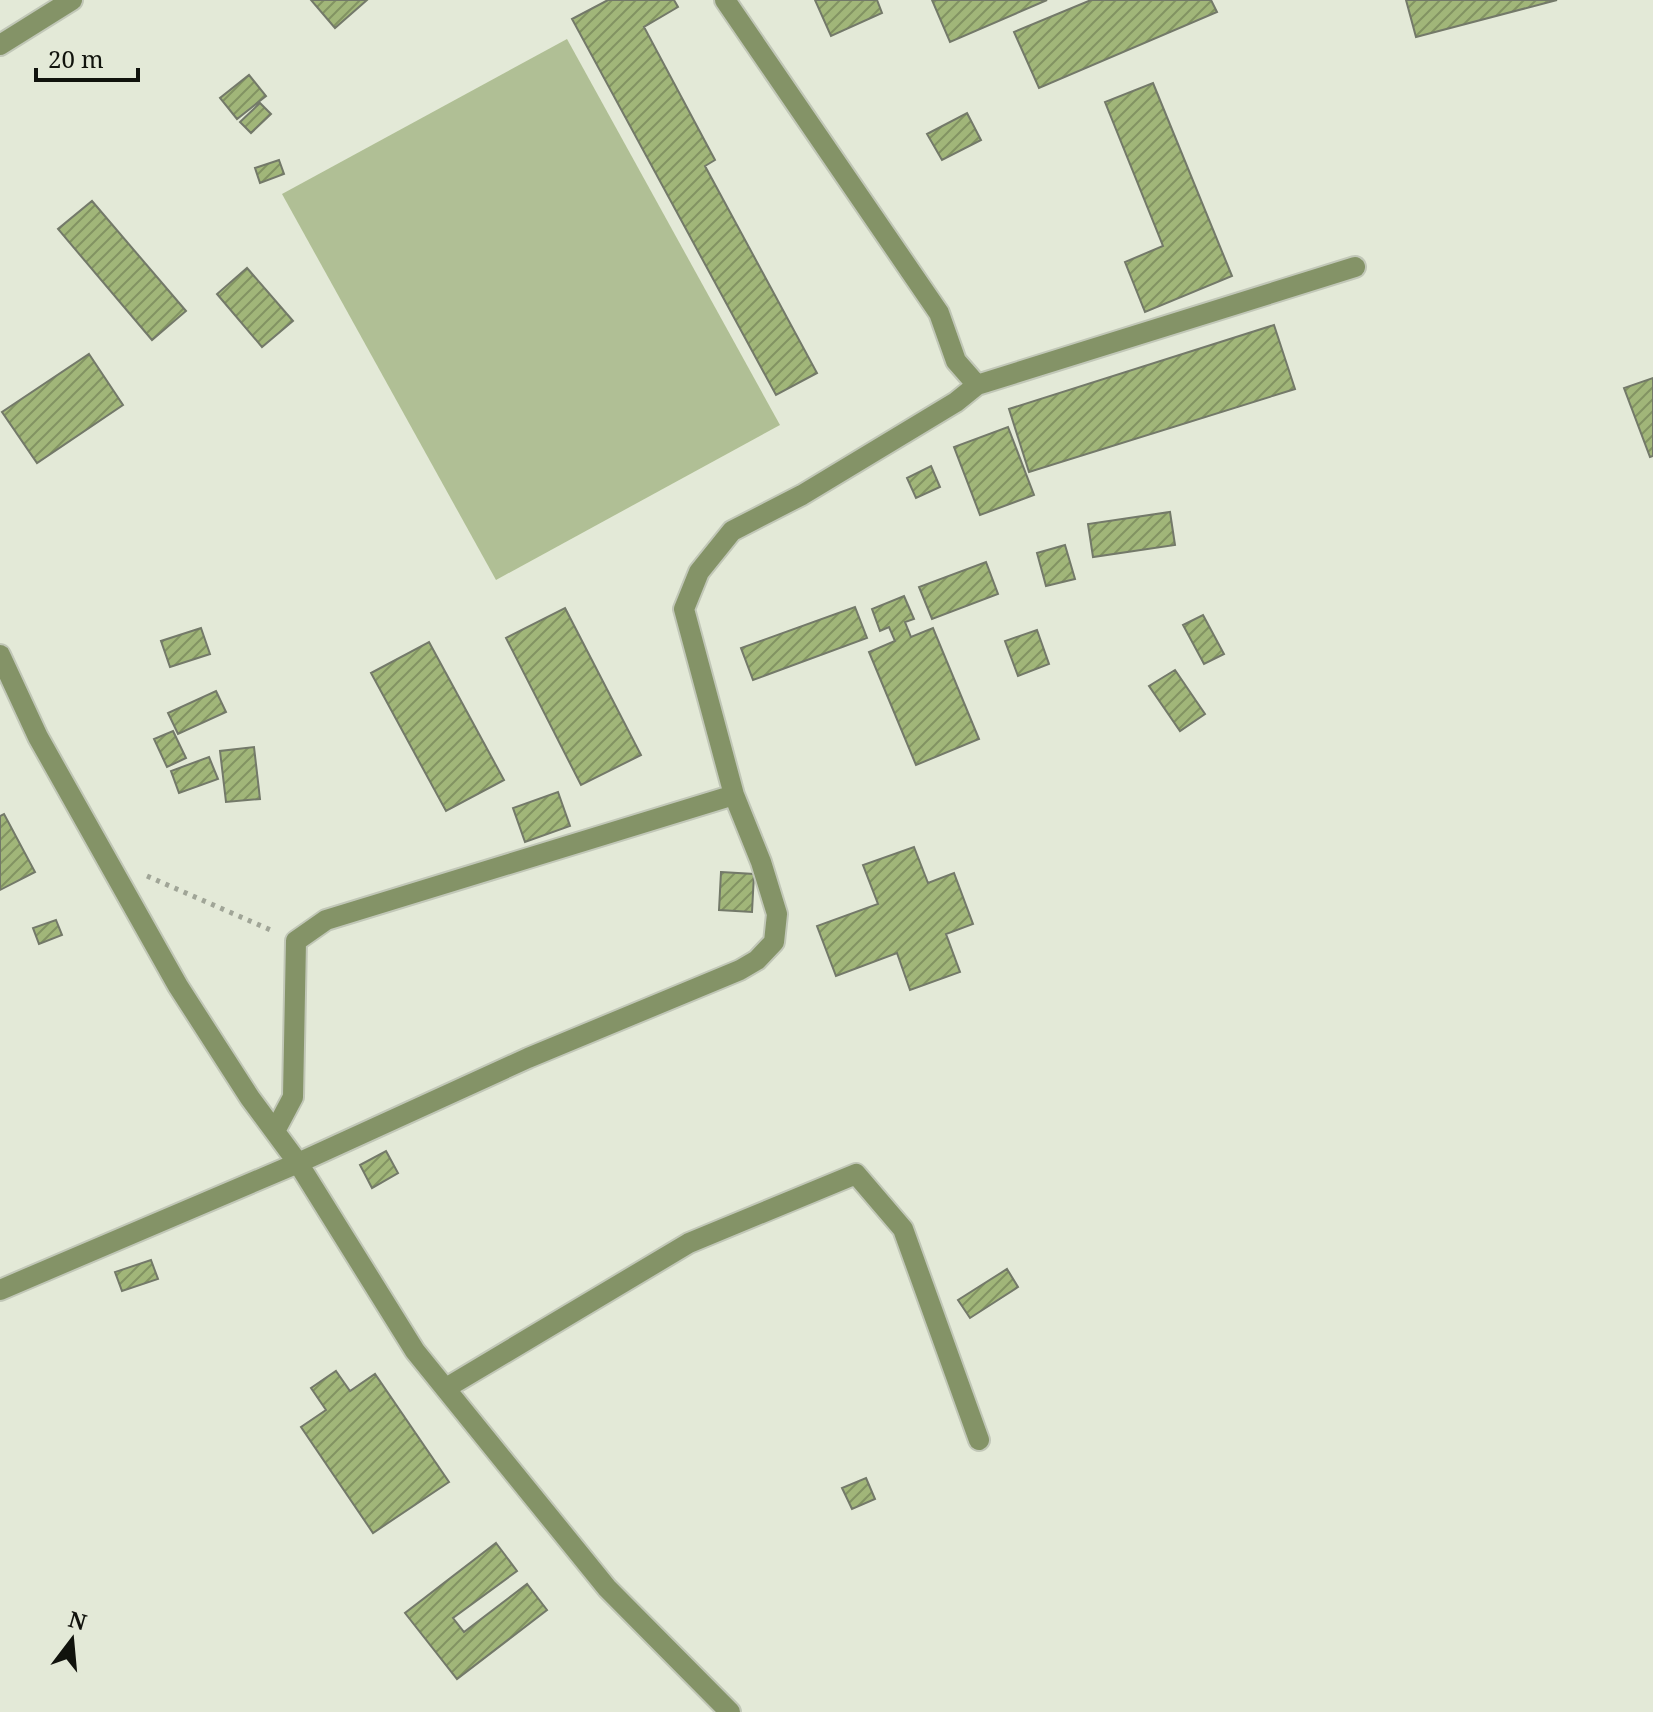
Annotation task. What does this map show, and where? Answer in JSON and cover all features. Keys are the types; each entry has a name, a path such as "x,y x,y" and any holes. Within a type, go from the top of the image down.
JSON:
{"street":[{"path":"0,45 72,0"},
{"path":"725,0 939,313 956,361 977,385"},
{"path":"0,1290 298,1163 757,960 774,942 777,914 761,862 734,795 684,609 699,572 732,531 802,495 956,402 977,385 1355,267"},
{"path":"0,655 38,737 178,986 298,1163 415,1351 607,1588 730,1712"},
{"path":"275,1131 293,1097 296,941 326,920 734,795"},
{"path":"446,1388 689,1243 856,1174 903,1229 979,1440"}],"path":[{"path":"104,857 296,941"}],"green space":[{"path":"567,39 780,425 496,580 282,194"}],"building":[{"path":"311,0 367,0 335,28"},
{"path":"608,0 674,0 678,7 644,27 715,160 705,166 817,373 776,395 572,19"},
{"path":"815,0 877,0 882,13 831,36"},
{"path":"932,0 1047,0 950,42"},
{"path":"1091,0 1211,0 1217,12 1039,88 1014,32"},
{"path":"1406,0 1557,0 1416,37"},
{"path":"249,75 266,96 237,119 220,98"},
{"path":"1153,83 1232,276 1145,312 1125,262 1163,246 1105,102"},
{"path":"260,103 271,114 251,133 240,122"},
{"path":"967,113 981,140 942,160 927,134"},
{"path":"279,160 284,174 260,183 255,168"},
{"path":"92,201 186,311 152,340 58,229"},
{"path":"247,268 293,321 262,347 217,294"},
{"path":"1274,325 1295,389 1029,472 1009,409"},
{"path":"89,354 123,405 37,463 2,412"},
{"path":"1653,378 1653,456 1650,457 1624,388"},
{"path":"1008,427 1034,495 980,515 954,447"},
{"path":"931,466 940,487 916,498 907,478"},
{"path":"1170,512 1175,545 1093,557 1088,524"},
{"path":"1065,545 1075,579 1046,586 1037,553"},
{"path":"986,562 998,594 932,619 919,587"},
{"path":"904,596 914,619 905,622 911,637 933,628 979,739 916,765 869,652 895,641 889,627 880,631 872,609"},
{"path":"855,607 867,638 753,680 741,648"},
{"path":"565,608 641,755 581,785 506,638"},
{"path":"1203,615 1224,654 1204,664 1183,625"},
{"path":"201,628 210,654 170,667 161,641"},
{"path":"1037,630 1049,664 1018,676 1005,641"},
{"path":"429,642 504,780 446,811 371,673"},
{"path":"1175,670 1205,714 1180,731 1149,686"},
{"path":"216,691 226,712 178,734 168,713"},
{"path":"173,731 186,758 167,767 154,739"},
{"path":"254,747 260,799 226,802 220,751"},
{"path":"209,757 218,779 179,793 171,771"},
{"path":"558,792 570,826 525,842 513,808"},
{"path":"4,814 35,872 0,890 0,816"},
{"path":"914,847 928,883 954,873 973,924 946,934 960,972 910,990 897,953 836,976 817,926 878,904 863,865"},
{"path":"721,872 754,874 752,912 719,910"},
{"path":"56,920 62,935 39,944 33,928"},
{"path":"386,1151 398,1173 372,1188 360,1165"},
{"path":"151,1260 158,1279 122,1291 115,1272"},
{"path":"1007,1269 1018,1287 970,1318 958,1300"},
{"path":"336,1371 350,1391 375,1374 449,1482 373,1533 301,1427 326,1410 311,1388"},
{"path":"866,1478 875,1499 852,1509 842,1488"},
{"path":"496,1543 517,1571 453,1618 464,1632 527,1584 547,1610 457,1679 405,1613"}]}
